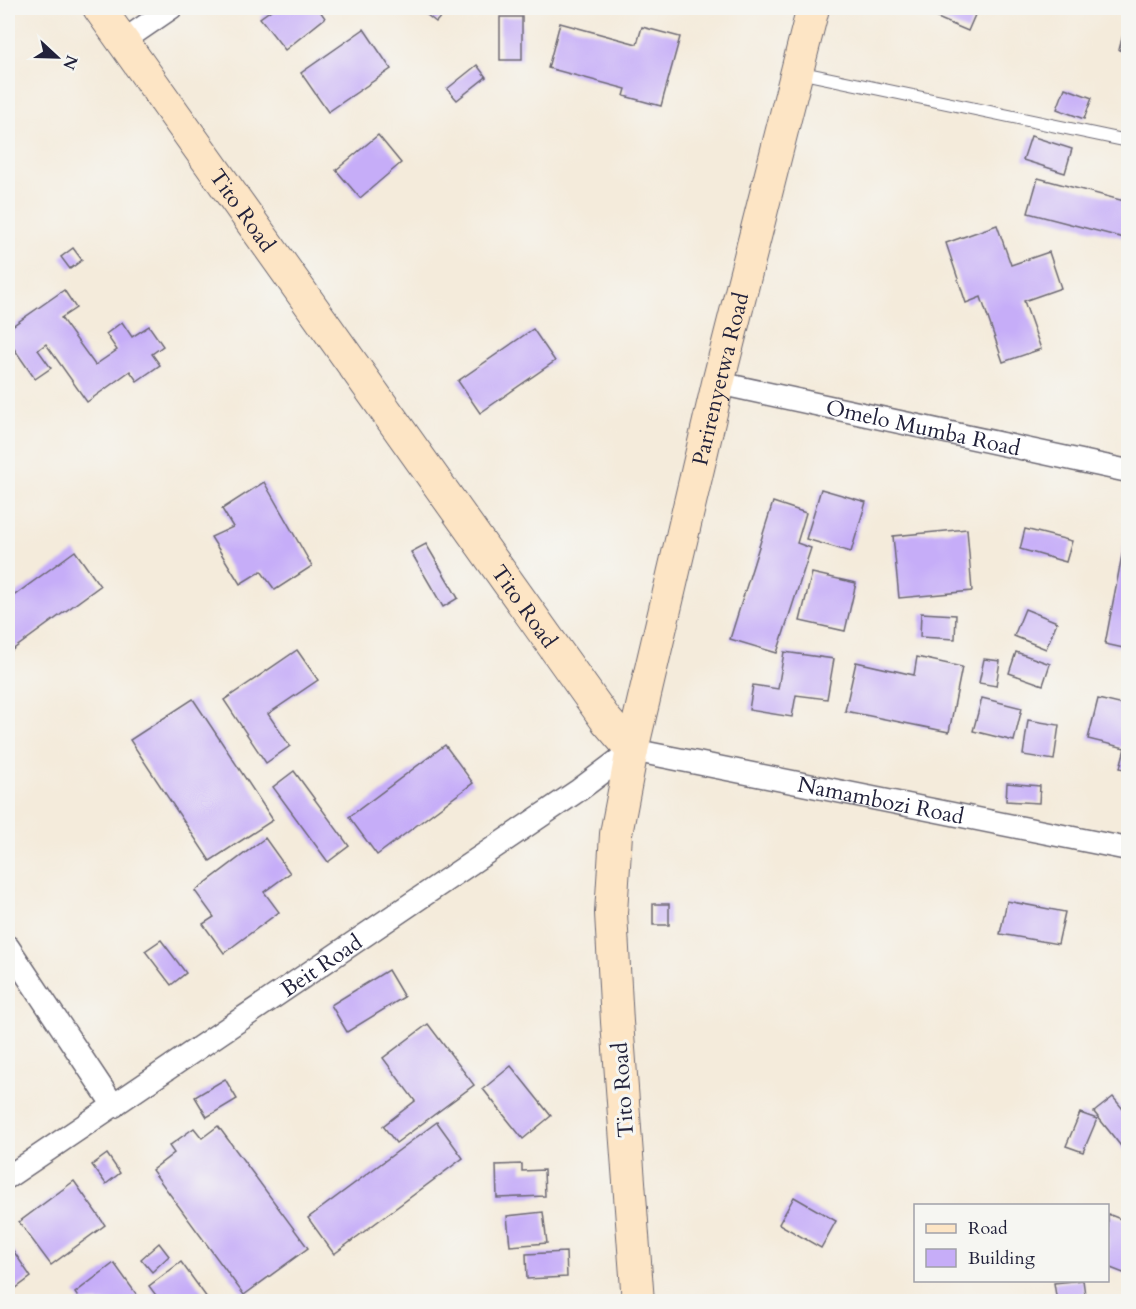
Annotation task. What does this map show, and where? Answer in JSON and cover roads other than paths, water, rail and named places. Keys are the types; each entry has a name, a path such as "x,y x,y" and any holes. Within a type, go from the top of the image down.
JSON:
{"main road":[{"name":"Tito Road","path":"99,8 606,720 633,750 616,834 611,913 638,1302"},
{"name":"Parirenyetwa Road","path":"633,750 718,383 813,8"}],"street":[{"path":"123,41 171,8"},
{"name":"Omelo Mumba Road","path":"718,383 1128,471"},
{"name":"Namambozi Road","path":"633,750 1128,849"},
{"name":"Beit Road","path":"8,1178 579,790 633,750"},
{"path":"8,947 114,1106"}],"lane":[{"path":"797,72 1128,141"}]}
